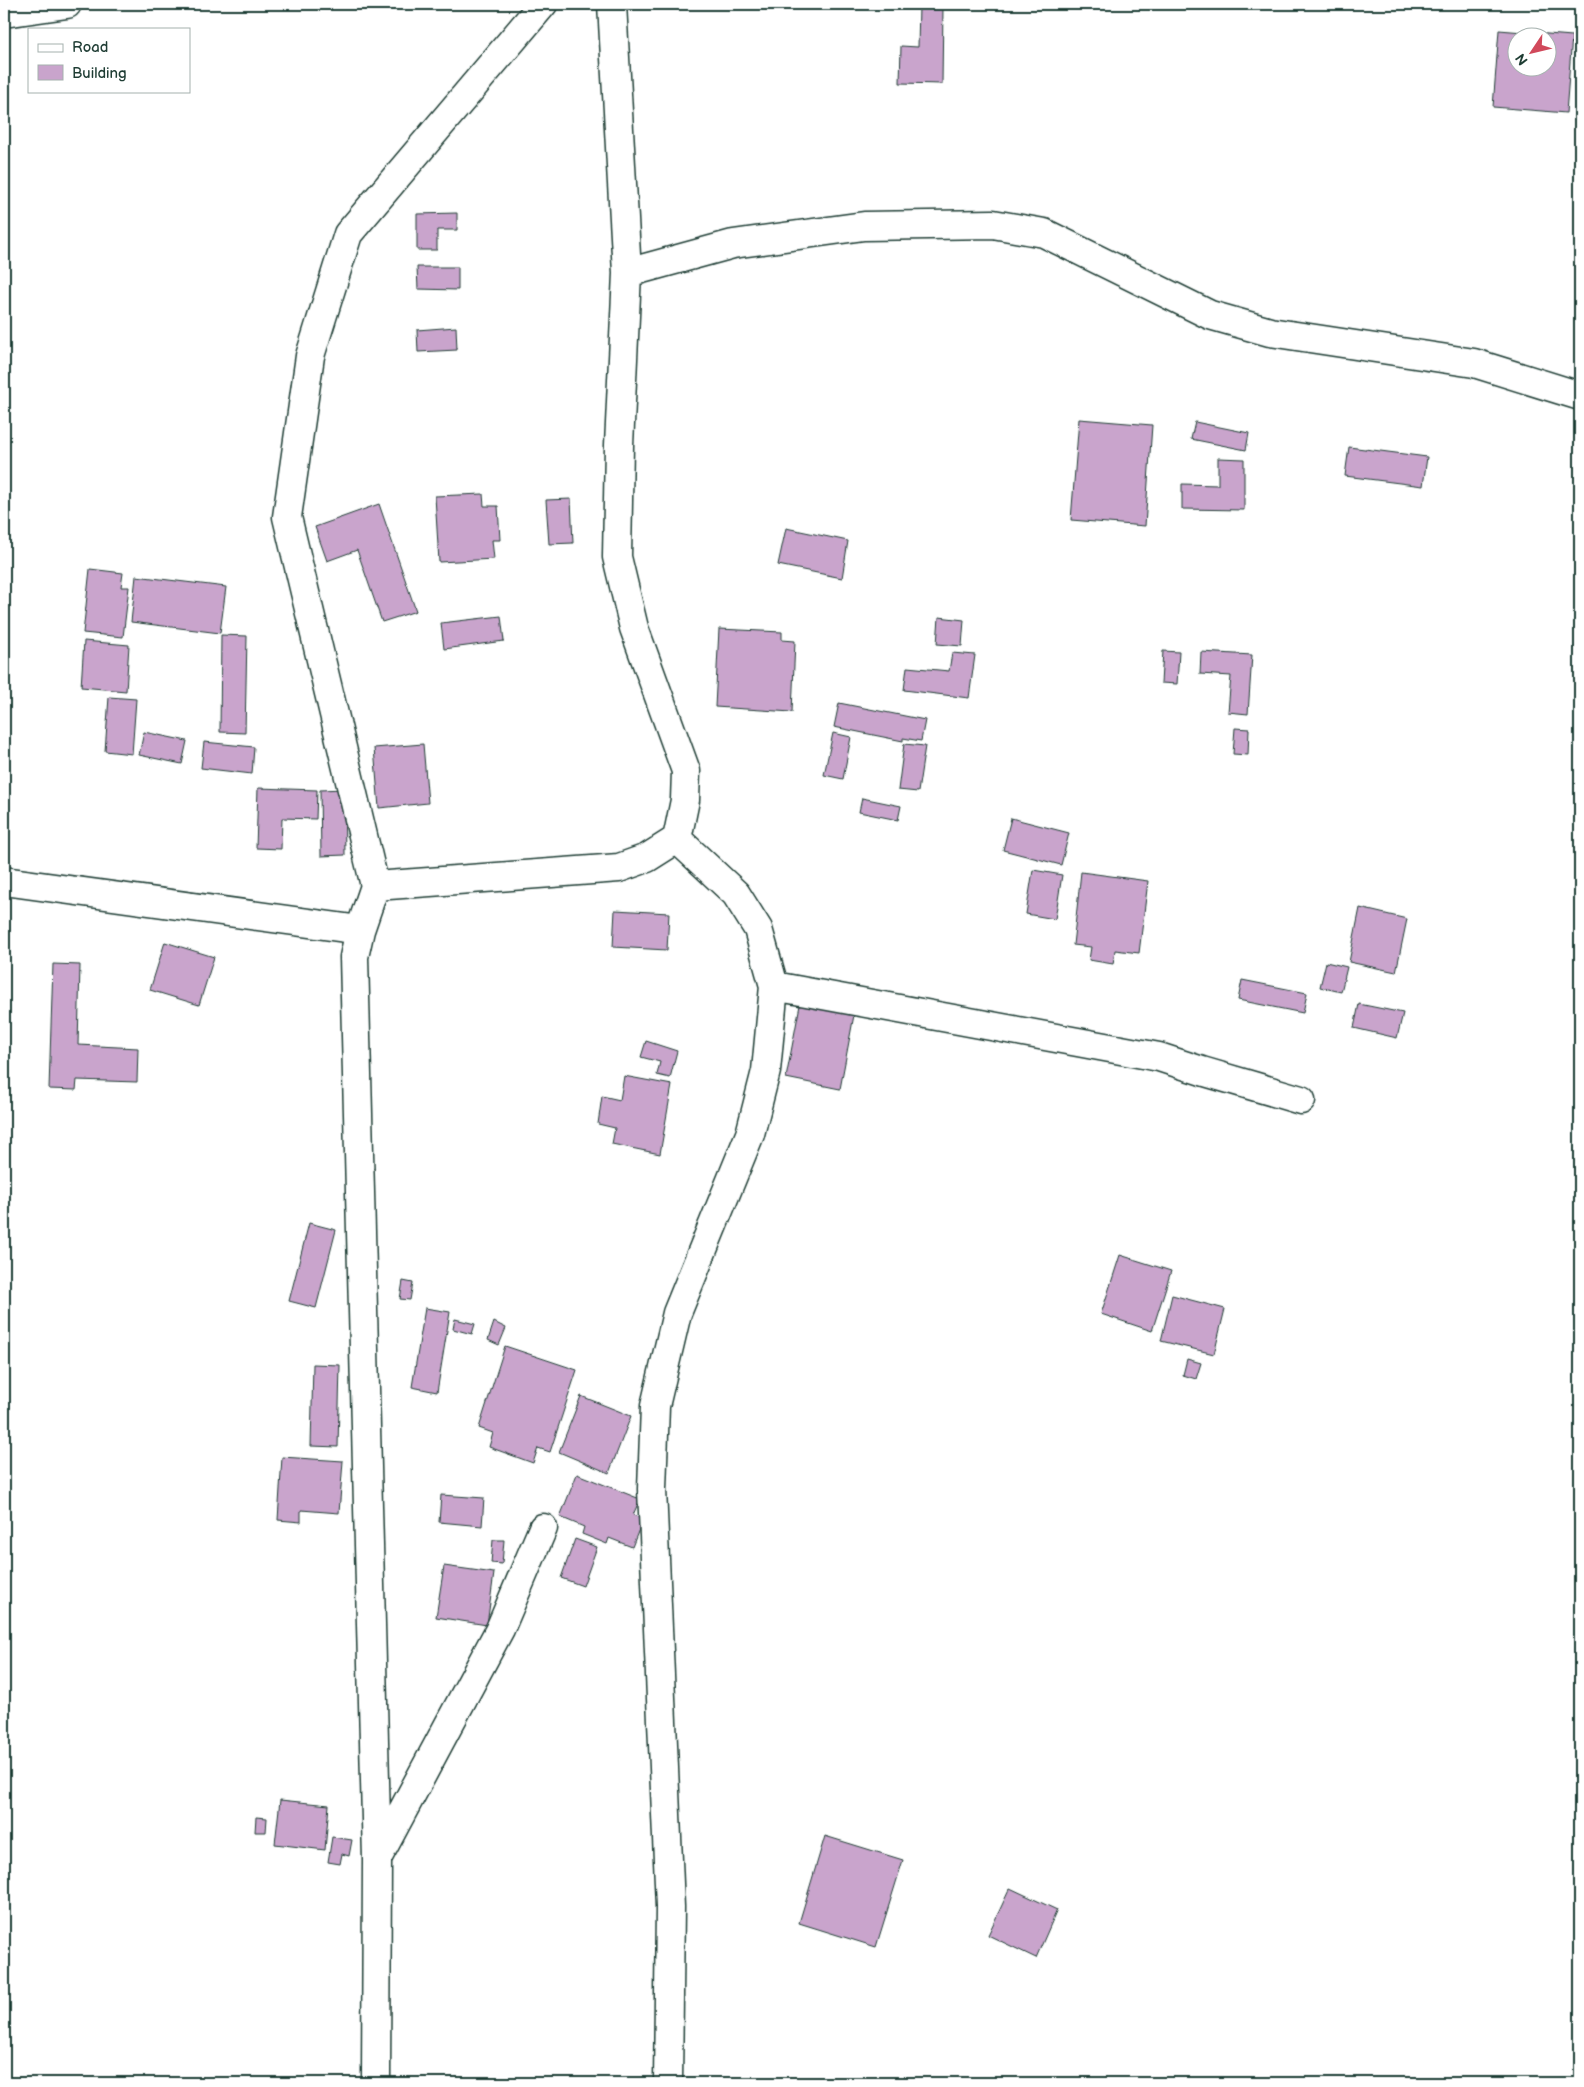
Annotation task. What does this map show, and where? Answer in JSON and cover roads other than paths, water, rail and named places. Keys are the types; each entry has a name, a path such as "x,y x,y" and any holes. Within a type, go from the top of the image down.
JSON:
{"street":[{"path":"4,13 67,4"},
{"path":"376,2083 377,1859 354,957 360,930 375,886 287,517 310,356 348,234 543,4"},
{"path":"375,886 619,868 647,858 677,839 685,800 686,771 634,628 617,557 619,446 627,273 612,4"},
{"path":"627,273 733,244 864,226 993,224 1044,233 1210,315 1270,332 1474,363 1580,396"},
{"path":"668,2083 670,1907 652,1489 655,1406 677,1313 750,1134 766,1071 774,986 758,929 736,894 677,839"},
{"path":"4,881 360,930"},
{"path":"774,986 1159,1056 1202,1071 1301,1100"},
{"path":"377,1859 500,1629 543,1528"}]}
